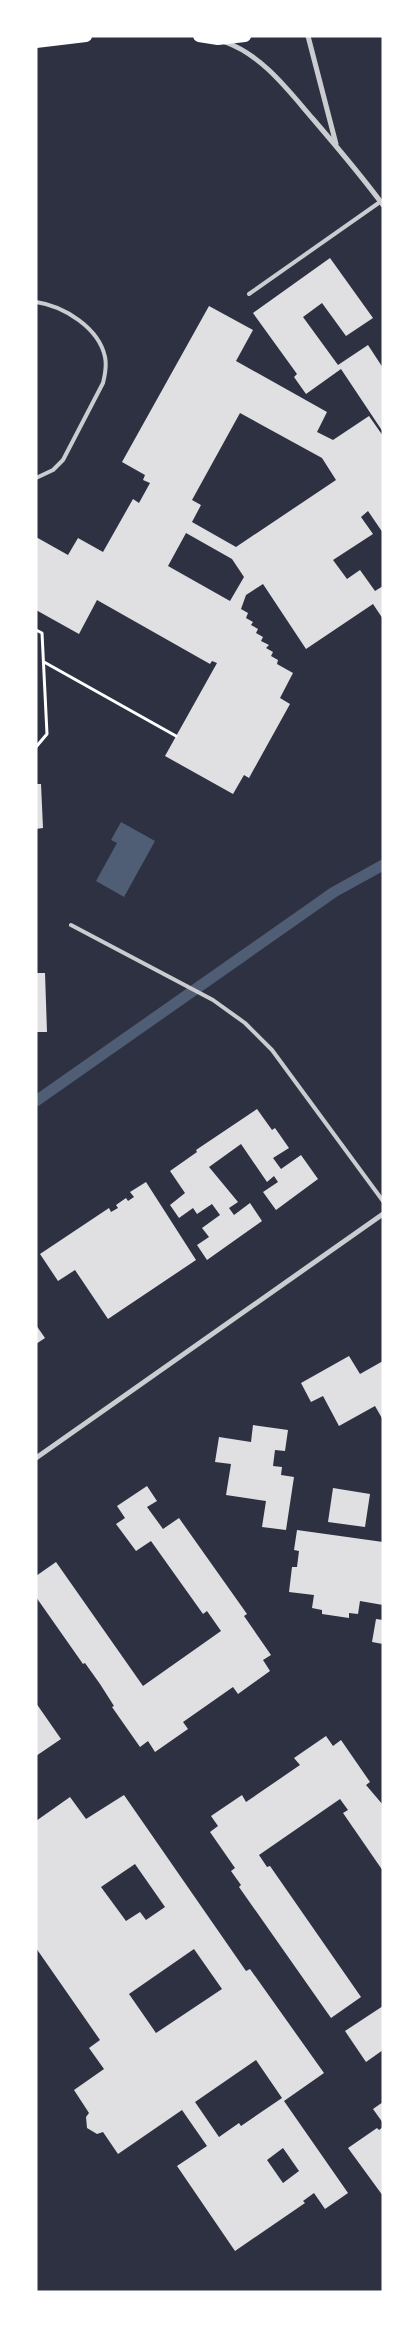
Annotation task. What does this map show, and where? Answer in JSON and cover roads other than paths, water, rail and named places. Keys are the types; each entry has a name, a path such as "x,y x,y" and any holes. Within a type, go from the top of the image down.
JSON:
{"main road":[{"path":"36,42 86,36"},
{"path":"199,36 218,39 245,36"}],"street":[{"path":"308,36 337,147"},
{"path":"218,39 234,45 261,63 337,147 382,203"},
{"path":"36,1458 383,1214"}],"lane":[{"path":"249,294 382,203"},
{"path":"36,302 60,308 97,337 106,358 106,371 102,383 63,460 54,470 36,478"},
{"path":"71,925 213,1000 245,1023 272,1050 383,1201"}],"water":[{"path":"121,822 155,841 124,897 96,881 117,843 111,840"}],"waterway":[{"path":"36,1101 334,892 383,865"}]}
